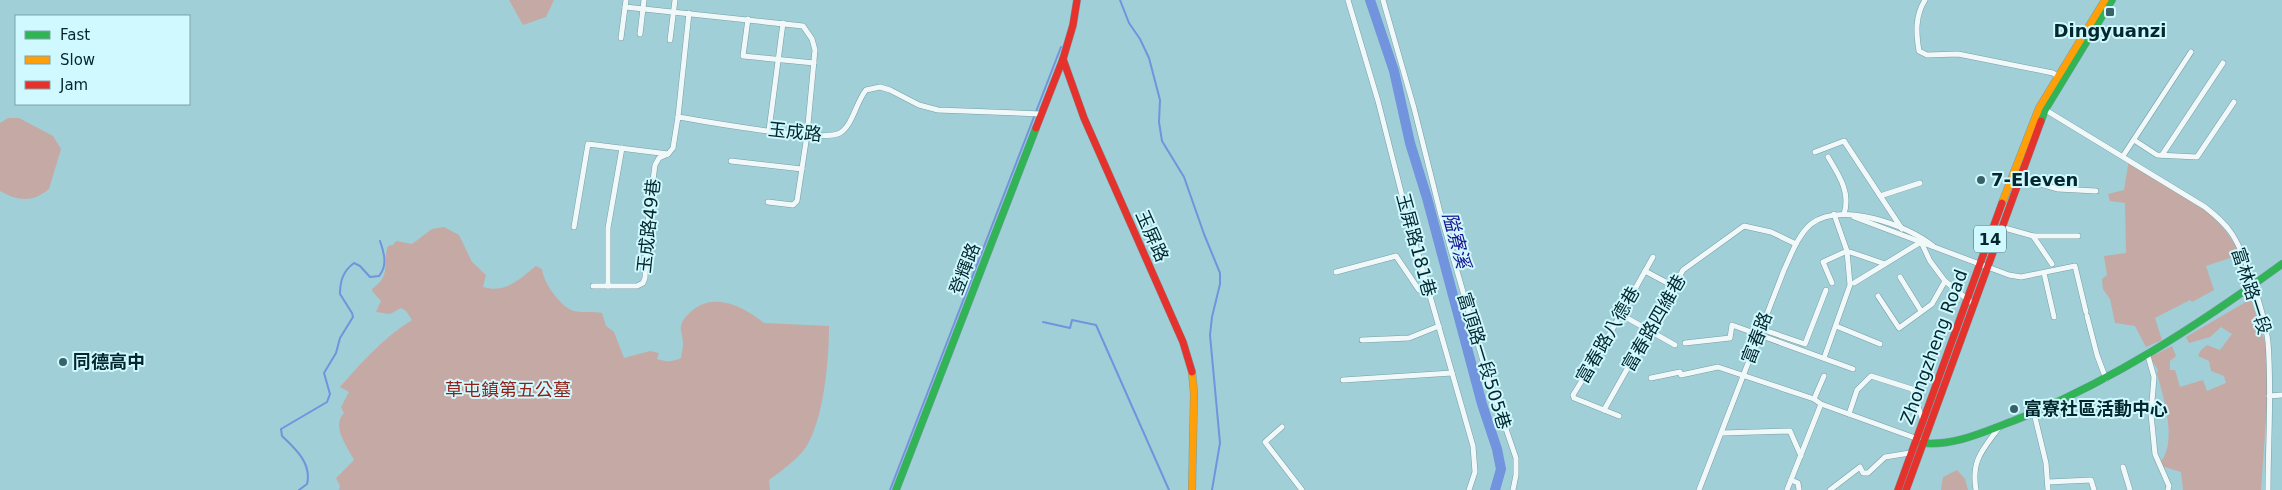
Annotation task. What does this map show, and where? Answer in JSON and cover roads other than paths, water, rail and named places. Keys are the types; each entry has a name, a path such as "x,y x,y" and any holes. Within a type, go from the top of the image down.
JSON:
{"street":[{"path":"621,38 626,0"},
{"path":"640,34 644,0"},
{"path":"670,40 675,0"},
{"path":"1062,60 1073,25 1077,0"},
{"name":"玉屏路181巷","path":"1348,0 1378,101 1475,455 1475,472 1469,490"},
{"name":"富頂路一段505巷","path":"1383,0 1412,99 1440,212 1485,368 1516,458 1516,475 1513,490"},
{"path":"1924,0 1918,11 1916,35 1919,51 1924,55 1958,54 2053,73 2057,76"},
{"name":"Zhongzheng Road","path":"1898,490 1910,453 1919,440 1971,302 2012,176 2057,76 2105,0"},
{"name":"Zhongzheng Road","path":"1984,265 2001,227 2042,109 2112,0"},
{"path":"625,7 803,26 812,39 814,64 807,135 797,201 793,204 768,202"},
{"path":"574,227 588,144 668,154 673,148 689,13"},
{"path":"748,20 743,56 814,64"},
{"path":"769,130 783,23"},
{"path":"2123,156 2191,52"},
{"name":"登輝路","path":"896,490 1062,60"},
{"name":"玉屏路","path":"1062,60 1084,118 1183,342 1191,366 1194,393 1192,490"},
{"path":"2162,155 2223,63"},
{"name":"玉成路","path":"678,117 807,135 838,134 845,128 860,97 866,90 873,88 890,90 919,105 938,110 1040,114"},
{"path":"2134,140 2157,155 2197,157 2234,102"},
{"name":"富林路一段","path":"2042,109 2205,207 2220,220 2233,236 2253,285 2268,339 2268,490"},
{"path":"1815,152 1844,141 1902,229"},
{"path":"608,286 608,228 622,148"},
{"name":"玉成路49巷","path":"593,286 637,286 643,283 645,278 648,211 656,165 660,158 668,154"},
{"path":"1828,157 1845,189 1847,206 1844,214"},
{"path":"731,161 802,169"},
{"path":"2019,178 2058,189 2096,191"},
{"path":"1880,196 1920,183"},
{"path":"1824,358 1850,285 1849,251 1834,214"},
{"name":"富春路","path":"1699,490 1760,331 1796,244 1810,225 1821,218 1834,214 1863,216 1923,238 1933,246"},
{"name":"富春路","path":"1844,214 2009,275 2021,277 2075,266 2097,355 2106,379"},
{"name":"富春路四維巷","path":"1604,410 1673,286 1684,270 1744,226 1771,232 1796,244"},
{"path":"2001,227 2033,236 2078,236"},
{"path":"2033,236 2052,264"},
{"path":"1854,283 1921,242 1930,261 1945,281 1971,302"},
{"path":"1832,283 1823,262 1849,251 1885,264"},
{"path":"1336,272 1396,256 1419,290 1429,292"},
{"name":"富春路八德巷","path":"1619,416 1574,398 1573,395 1653,257"},
{"path":"1651,378 1680,372 1681,375 1718,367 1814,399 1821,404 1939,446 2034,413 2106,379 2148,356 2282,264"},
{"path":"1645,271 1673,286"},
{"path":"2044,273 2054,318"},
{"path":"1900,277 1921,311"},
{"path":"1878,296 1899,328 1932,304 1945,281"},
{"path":"1685,344 1730,338 1732,324 1805,344 1826,290"},
{"name":"Zhongzheng Road","path":"1906,490 1923,420 1971,302"},
{"path":"1620,314 1675,345"},
{"path":"1362,340 1408,338 1439,326"},
{"path":"1836,326 1880,344"},
{"path":"1760,331 1853,369"},
{"path":"2148,356 2154,378 2151,414 2155,454 2169,486 2168,490"},
{"path":"1343,380 1452,372"},
{"path":"1814,399 1824,376"},
{"path":"1849,414 1857,390 1871,376 1912,389 1923,420"},
{"path":"2269,396 2282,395"},
{"path":"1787,490 1821,404"},
{"path":"2034,413 2046,463 2048,490"},
{"path":"1976,490 1974,476 1976,462 2000,426"},
{"path":"1282,427 1265,442 1302,490"},
{"path":"1722,433 1790,431 1801,456"},
{"path":"1830,490 1860,467 1863,473 1868,473 1885,457 1910,453"},
{"path":"2123,467 2130,490"},
{"path":"1791,480 1798,483 1799,490"},
{"path":"2048,482 2091,480 2094,490"}],"waterway":[{"path":"1120,0 1129,23 1140,39 1149,58 1160,100 1159,122 1162,141 1184,177 1220,273 1220,284 1212,317 1210,335 1220,443 1212,490"},
{"name":"隘寮溪","path":"1370,0 1394,71 1410,143 1427,198 1482,404 1497,449 1501,469 1495,490"},
{"path":"890,490 1061,47"},
{"path":"299,490 307,484 308,477 305,463 302,457 282,436 281,429 327,402 330,394 324,373 336,353 340,338 353,317 340,294 342,281 347,269 354,263 360,266 370,277 379,276 384,268 384,254 380,241"},
{"path":"1043,322 1070,328 1072,320 1096,325 1169,490"}],"place":[{"name":"Dingyuanzi","path":"2110,12"},
{"name":"7-Eleven","path":"1981,180"},
{"name":"同德高中","path":"63,362"},
{"name":"富寮社區活動中心","path":"2014,409"}],"park label":[{"name":"草屯鎮第五公墓","path":"508,390"}]}
